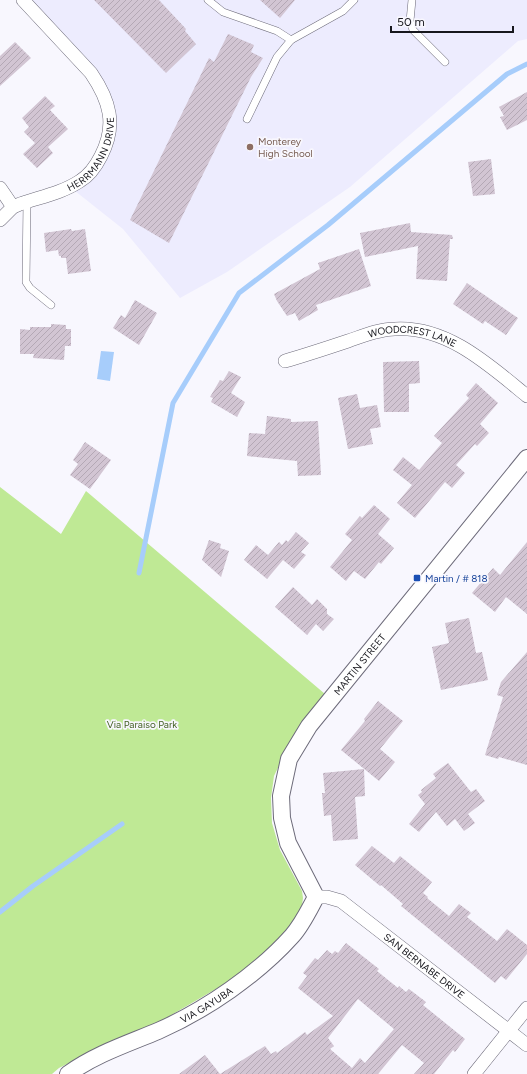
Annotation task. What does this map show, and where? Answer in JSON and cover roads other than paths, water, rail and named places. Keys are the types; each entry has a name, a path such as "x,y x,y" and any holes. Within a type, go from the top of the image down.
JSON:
{"street":[{"name":"HERRMANN DRIVE","path":"0,220 13,207 70,187 86,177 96,165 103,152 109,134 110,118 105,98 91,73 23,0"},
{"path":"0,188 13,207"},
{"name":"WOODCREST LANE","path":"284,361 377,331 411,329 441,336 452,342 496,370 527,396"},
{"name":"MARTIN STREET","path":"316,897 288,843 282,818 281,796 289,759 309,726 527,458"},
{"name":"SAN BERNABE DRIVE","path":"316,897 327,897 340,901 527,1045"},
{"name":"VIA GAYUBA","path":"68,1074 99,1055 166,1027 230,990 262,966 293,935 316,897"},
{"path":"474,1074 527,1008"}],"lane":[{"path":"208,0 223,12 277,31 291,40"},
{"path":"247,119 277,57 291,40 343,12 354,0"},
{"path":"412,0 410,21 414,30 445,62"},
{"path":"27,202 26,282 30,288 51,306"}],"water":[{"path":"101,351 114,352 110,381 97,379"}],"waterway":[{"path":"139,573 173,403 239,293 328,225 507,74 527,64"},
{"path":"0,912 33,886 122,824"}],"place":[{"name":"Monterey High School","path":"250,147"},
{"name":"Martin / # 818","path":"417,578"}],"park label":[{"name":"Via Paraiso Park","path":"142,724"}]}
